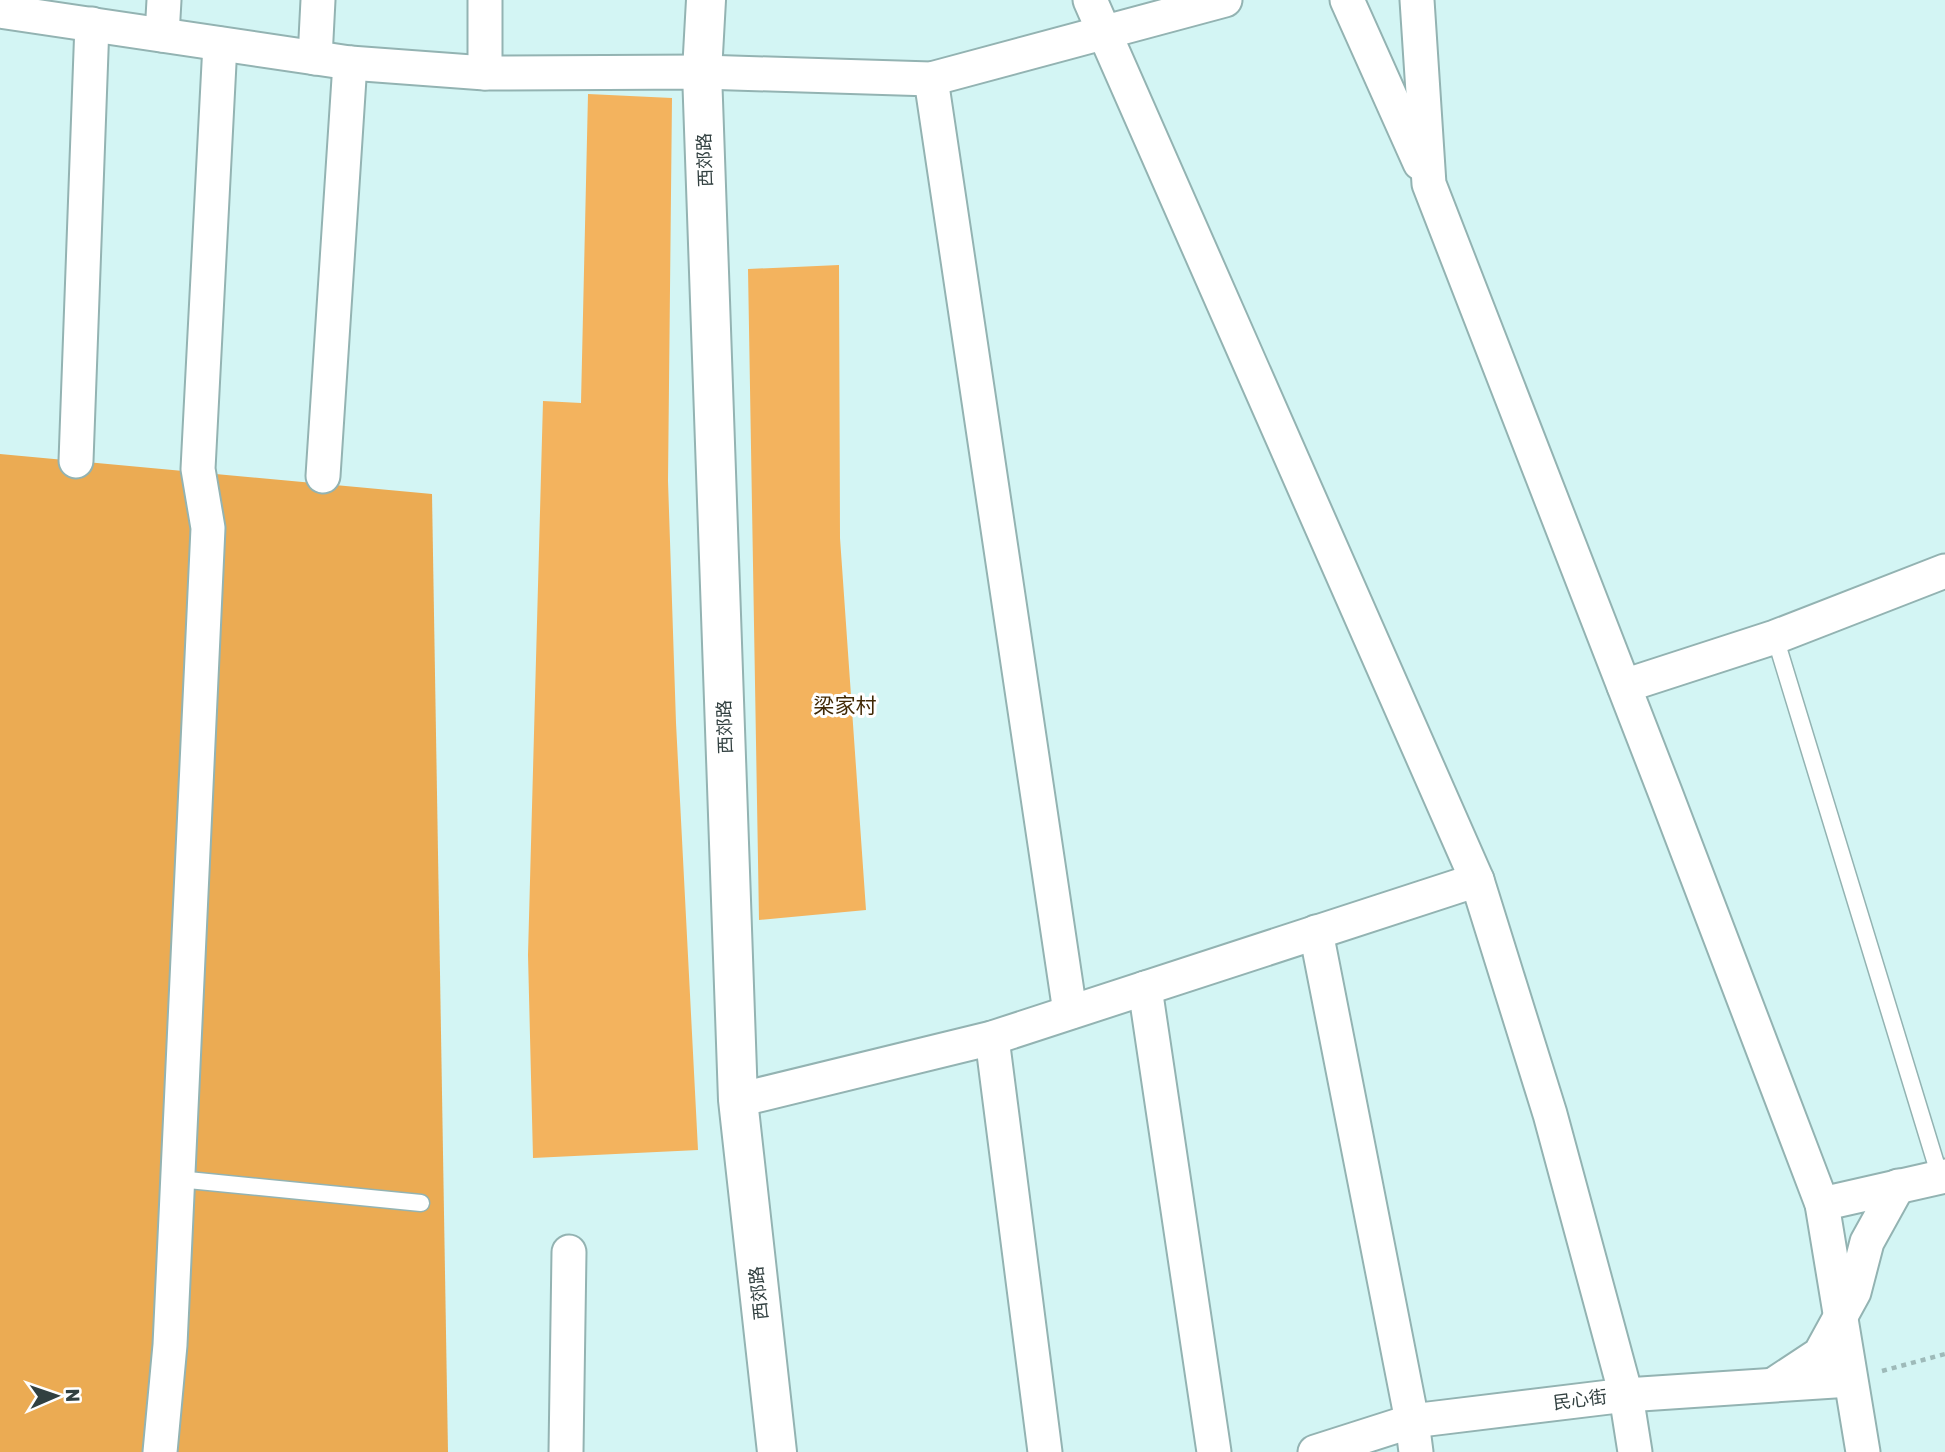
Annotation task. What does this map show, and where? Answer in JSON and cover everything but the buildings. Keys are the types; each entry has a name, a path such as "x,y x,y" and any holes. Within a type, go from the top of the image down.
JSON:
{"main road":[{"name":"西郊路","path":"706,0 702,72 738,1100 777,1452"}],"street":[{"path":"162,35 164,0"},
{"path":"314,58 318,0"},
{"path":"485,0 485,73"},
{"path":"1090,0 1477,880 1550,1114 1626,1395 1634,1452"},
{"path":"0,10 350,63 485,73 702,72 931,79 1225,0"},
{"path":"1348,0 1429,184 1822,1204 1863,1452"},
{"path":"1417,0 1429,184"},
{"path":"76,461 92,24"},
{"path":"160,1452 170,1345 208,528 198,469 220,44"},
{"path":"323,476 350,63"},
{"path":"931,79 1070,1012"},
{"path":"1624,686 1775,637 1945,571"},
{"path":"738,1100 992,1038 1477,880"},
{"path":"1316,932 1414,1436"},
{"path":"1145,988 1214,1452"},
{"path":"992,1038 1045,1452"},
{"path":"1822,1204 1942,1176"},
{"path":"1773,1385 1820,1354 1854,1292 1867,1242 1898,1186"},
{"path":"566,1452 569,1252"},
{"name":"民心街","path":"1315,1452 1414,1436 1626,1395 1850,1380"}],"lane":[{"path":"1775,637 1942,1176"},
{"path":"177,1179 421,1202"}],"path":[{"path":"1850,1380 1945,1354"}],"shaded area":[{"path":"588,94 672,98 668,481 676,723 698,1150 533,1158 528,955 543,401 581,403"},
{"path":"839,265 840,538 866,910 759,920 748,269"},
{"path":"0,454 432,494 448,1452 0,1452"}],"district":[{"name":"梁家村","path":"845,705"}]}
